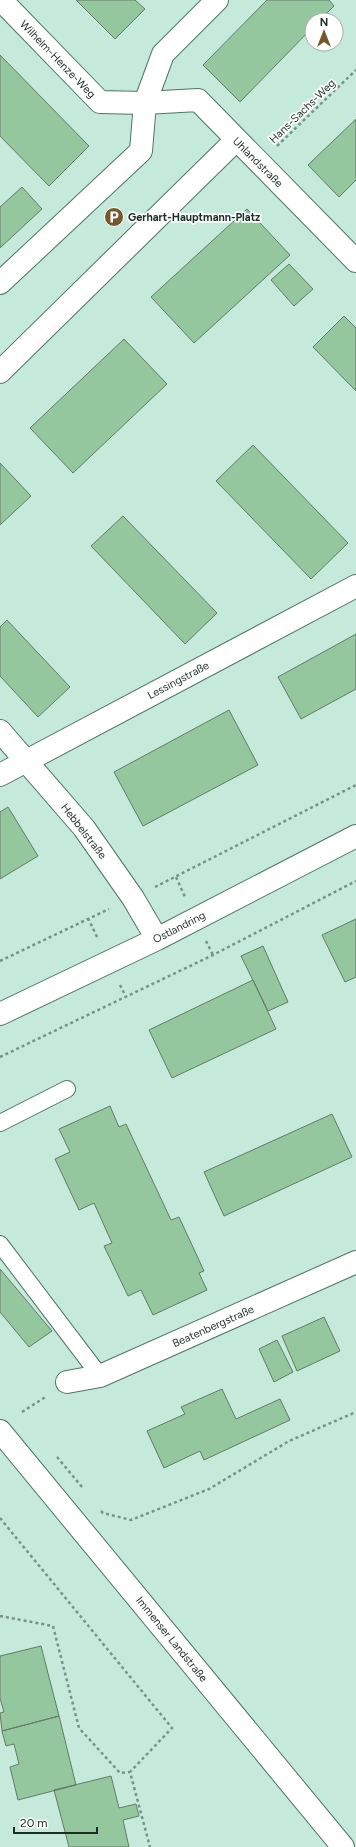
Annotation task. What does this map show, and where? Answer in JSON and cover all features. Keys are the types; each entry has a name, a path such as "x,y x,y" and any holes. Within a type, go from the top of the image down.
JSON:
{"street":[{"path":"0,283 141,151 146,103 163,54 217,0"},
{"name":"Wilhelm-Henze-Weg","path":"1,1 100,102 146,103"},
{"name":"Uhlandstraße","path":"146,103 198,100 356,261"},
{"path":"0,372 236,140"},
{"name":"Lessingstraße","path":"0,775 356,586"},
{"name":"Hebbelstraße","path":"0,731 84,828 133,898 156,939"},
{"name":"Ostlandring","path":"0,1014 156,939 356,836"},
{"name":"Beatenbergstraße","path":"67,1382 100,1376 356,1262"},
{"name":"Immenser Landstraße","path":"0,1431 343,1847"}],"lane":[{"path":"0,1123 67,1089"},
{"path":"0,1244 100,1376"}],"path":[{"name":"Hans-Sachs-Weg","path":"259,163 356,70"},
{"path":"0,961 133,898 356,785"},
{"path":"0,1057 214,954 356,881"},
{"path":"98,1507 103,1513 131,1520 209,1489 289,1441 356,1412"},
{"path":"57,1457 85,1490"},
{"path":"0,1518 172,1728 130,1772 120,1773 79,1728 54,1626 0,1616"},
{"path":"130,1772 150,1847"}],"building":[{"path":"76,0 135,0 145,9 115,39"},
{"path":"267,0 329,0 334,6 328,12 304,12 304,36 240,102 203,65"},
{"path":"0,55 89,146 49,186 0,136"},
{"path":"356,119 356,180 339,197 308,165"},
{"path":"22,187 42,209 0,248 0,207"},
{"path":"247,209 290,255 194,343 151,297"},
{"path":"289,264 313,289 294,306 271,280"},
{"path":"344,316 356,328 356,391 313,347"},
{"path":"124,339 167,384 73,473 30,428"},
{"path":"253,445 348,543 311,579 216,481"},
{"path":"0,463 31,496 0,525"},
{"path":"123,516 217,613 185,644 91,546"},
{"path":"7,620 70,687 38,717 0,676 0,627"},
{"path":"356,634 356,689 301,719 278,677"},
{"path":"229,710 258,765 143,826 114,772"},
{"path":"8,807 38,856 0,879 0,812"},
{"path":"356,919 356,977 345,982 322,935"},
{"path":"263,946 288,1002 268,1011 241,956"},
{"path":"253,980 276,1029 172,1078 149,1030"},
{"path":"110,1106 119,1127 126,1124 171,1220 179,1217 204,1271 199,1273 207,1290 153,1315 141,1290 128,1296 104,1246 112,1243 94,1203 79,1210 55,1159 70,1152 59,1129"},
{"path":"332,1114 352,1157 224,1216 204,1172"},
{"path":"0,1269 52,1331 29,1347 0,1312"},
{"path":"324,1317 340,1351 297,1371 282,1336"},
{"path":"277,1340 293,1372 274,1382 259,1349"},
{"path":"222,1389 236,1419 280,1399 290,1420 204,1460 200,1451 164,1468 147,1431 185,1414 181,1407"},
{"path":"41,1646 59,1716 2,1731 0,1713 4,1712 0,1698 0,1656"},
{"path":"59,1716 76,1785 18,1800 10,1767 19,1764 14,1744 6,1746 2,1731"},
{"path":"111,1776 119,1808 136,1804 139,1816 123,1820 129,1847 69,1847 54,1790"}],"place":[{"name":"Gerhart-Hauptmann-Platz","path":"114,217"}]}
